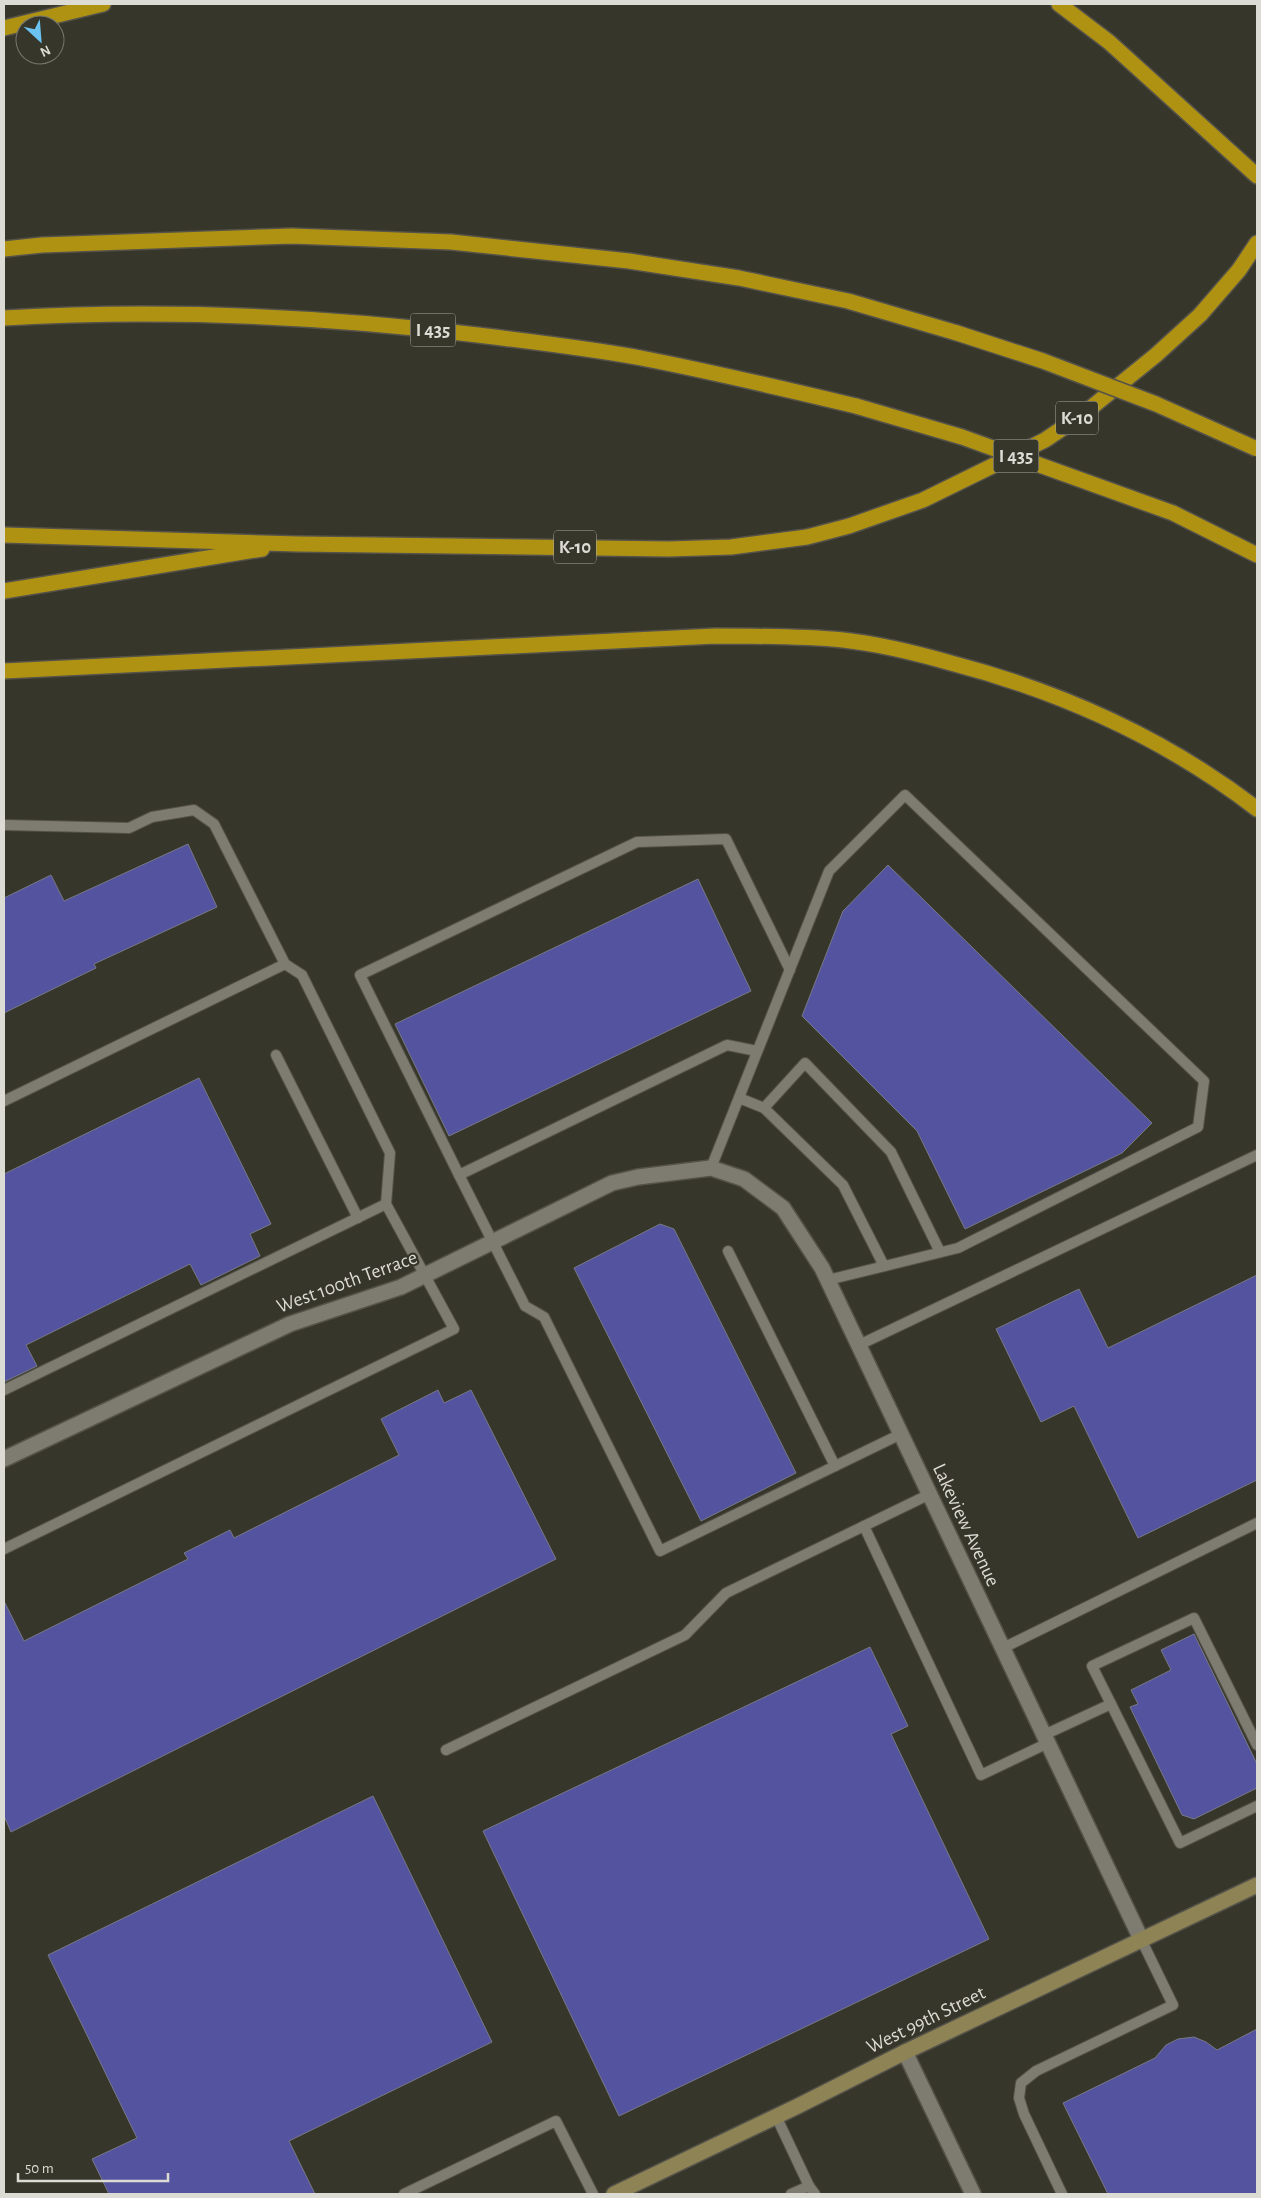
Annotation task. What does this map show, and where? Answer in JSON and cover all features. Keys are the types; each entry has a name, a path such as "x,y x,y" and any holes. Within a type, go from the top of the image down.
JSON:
{"highway":[{"path":"4,28 104,4"},
{"path":"1059,4 1109,42 1257,176"},
{"path":"4,248 292,236 451,242 629,261 738,278 848,301 1043,361 1156,404 1257,449"},
{"name":"K-10","path":"298,544 669,549 730,547 807,537 849,526 923,500 1045,440 1082,415 1156,355 1200,314 1239,270 1257,243"},
{"name":"I 435","path":"4,318 131,313 229,315 424,329 540,343 640,358 758,382 856,406 962,437 1173,513 1257,555"},
{"path":"4,535 298,544"},
{"path":"4,591 298,544"},
{"path":"4,671 714,636 783,636 844,640 927,656 982,671 1040,690 1094,711 1183,757 1228,786 1257,809"}],"street":[{"name":"West 100th Terrace","path":"4,1459 290,1324 313,1314 384,1294 427,1275 612,1183 638,1177 711,1168"},
{"name":"Lakeview Avenue","path":"711,1168 744,1179 784,1208 828,1280 1141,1939"},
{"name":"West 99th Street","path":"614,2194 905,2052 1257,1885"},
{"path":"905,2052 973,2194"}],"lane":[{"path":"711,1168 829,871 905,795 1204,1081 1198,1127 958,1248 828,1280"},
{"path":"4,826 129,828 152,818 194,810 214,824 285,964 302,975 390,1153 386,1204 427,1275 454,1329 4,1549"},
{"path":"790,970 726,839 638,842 360,974 492,1243 525,1306 544,1317 660,1552 901,1434"},
{"path":"4,1100 285,964"},
{"path":"459,1175 727,1045 757,1052"},
{"path":"276,1056 358,1218"},
{"path":"764,1108 805,1063 891,1152 940,1252"},
{"path":"739,1098 764,1108 843,1185 884,1266"},
{"path":"859,1345 1257,1155"},
{"path":"4,1390 386,1204"},
{"path":"728,1250 835,1466"},
{"path":"446,1750 685,1635 726,1593 930,1494"},
{"path":"1003,1648 1257,1523"},
{"path":"864,1526 981,1775 1111,1704"},
{"path":"1257,1745 1194,1618 1092,1666 1180,1843 1257,1806"},
{"path":"1062,2194 1024,2114 1019,2098 1022,2083 1036,2071 1173,2005 1141,1939"},
{"path":"776,2116 812,2190 791,2194"},
{"path":"404,2194 556,2121 593,2194"}],"building":[{"path":"188,844 217,907 94,964 96,968 4,1013 4,898 51,875 64,901"},
{"path":"888,865 1152,1123 1122,1153 965,1229 917,1131 802,1016 843,911"},
{"path":"698,879 751,991 449,1136 395,1024"},
{"path":"199,1078 271,1224 250,1234 260,1256 201,1285 190,1264 26,1345 37,1366 4,1382 4,1174"},
{"path":"660,1224 674,1229 796,1473 701,1521 574,1268"},
{"path":"1257,1275 1257,1480 1138,1538 1074,1406 1041,1422 996,1329 1079,1289 1108,1348"},
{"path":"438,1390 444,1403 471,1390 556,1559 11,1832 4,1816 4,1601 24,1641 188,1559 184,1553 230,1530 234,1538 399,1455 381,1419"},
{"path":"1194,1634 1257,1764 1257,1788 1194,1819 1182,1815 1130,1707 1138,1704 1131,1690 1171,1670 1161,1650"},
{"path":"870,1647 908,1726 891,1734 989,1939 619,2116 483,1831"},
{"path":"373,1796 492,2042 289,2141 315,2194 109,2194 92,2159 137,2138 48,1955"},
{"path":"1257,2029 1257,2194 1108,2194 1063,2103 1155,2058 1166,2045 1178,2039 1194,2037 1206,2042 1217,2050"}]}
